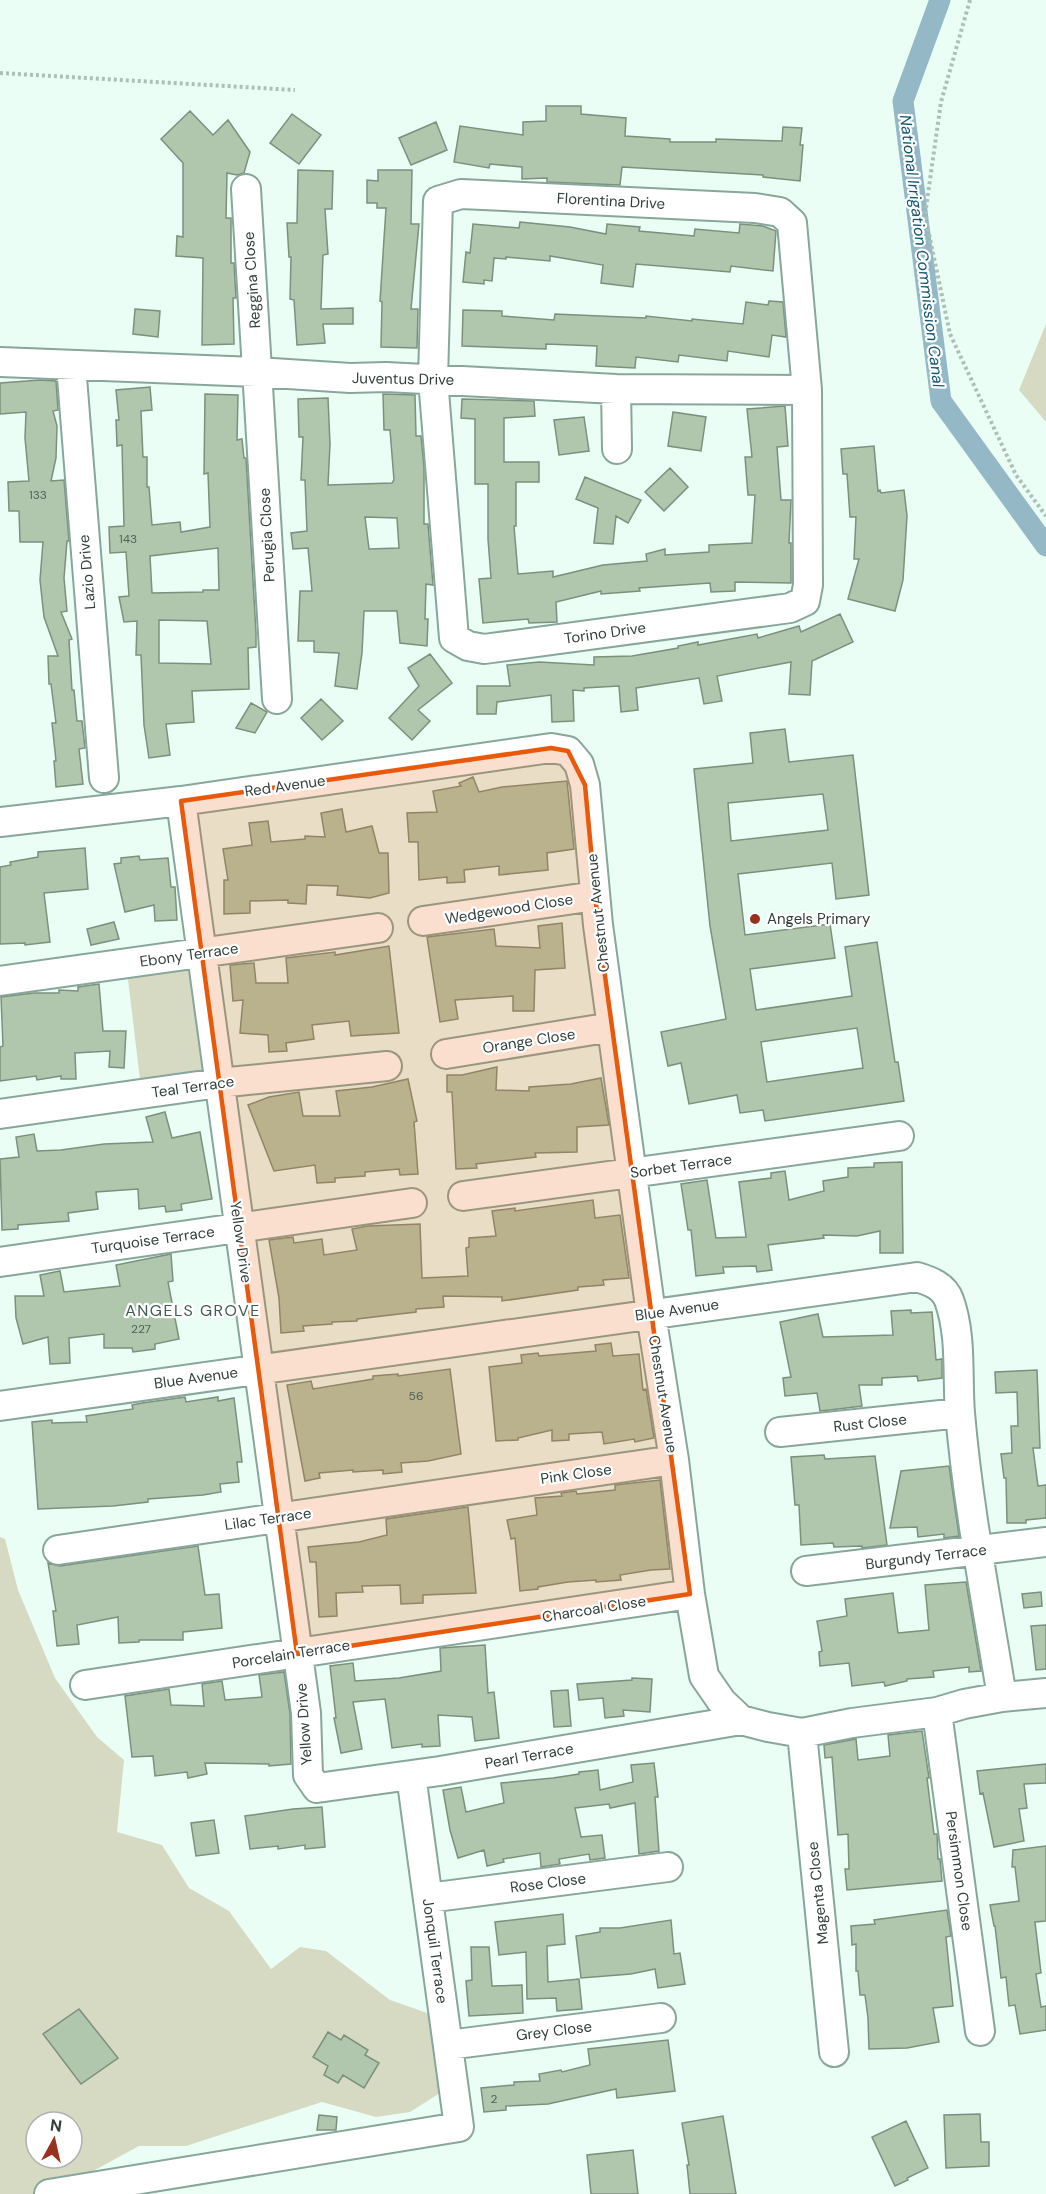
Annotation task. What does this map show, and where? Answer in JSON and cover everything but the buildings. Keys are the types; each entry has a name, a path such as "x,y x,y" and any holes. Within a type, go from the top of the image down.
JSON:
{"street":[{"name":"Reggina Close","path":"246,189 257,372"},
{"name":"Florentina Drive","path":"433,379 438,201 461,194 755,208 780,212 792,223 807,390"},
{"name":"Juventus Drive","path":"0,362 350,378 433,379 616,389 807,390"},
{"name":"Lazio Drive","path":"71,365 104,778"},
{"name":"Perugia Close","path":"257,372 277,699"},
{"name":"Torino Drive","path":"433,379 454,638 468,646 484,649 790,608 805,601 808,585 807,390"},
{"path":"616,389 617,449"},
{"name":"Red Avenue","path":"0,822 181,801 551,748 568,751"},
{"name":"Chestnut Avenue","path":"568,751 579,764 585,785 595,896 612,1027 651,1314 674,1460 690,1594 704,1676 722,1702 741,1720"},
{"name":"Yellow Drive","path":"181,801 306,1713 308,1775 317,1788"},
{"name":"Wedgewood Close","path":"423,921 595,896"},
{"name":"Ebony Terrace","path":"0,981 378,928"},
{"name":"Orange Close","path":"447,1054 612,1027"},
{"name":"Teal Terrace","path":"0,1114 219,1083 387,1066"},
{"name":"Sorbet Terrace","path":"463,1196 899,1136"},
{"name":"Turquoise Terrace","path":"0,1262 412,1203"},
{"name":"Blue Avenue","path":"0,1406 917,1277 935,1283 948,1297 956,1321 960,1413 978,1550 1002,1697"},
{"name":"Rust Close","path":"780,1432 960,1413"},
{"name":"Pink Close","path":"478,1489 674,1460"},
{"name":"Lilac Terrace","path":"58,1550 478,1489"},
{"name":"Burgundy Terrace","path":"806,1571 1046,1542"},
{"name":"Charcoal Close","path":"498,1623 690,1594"},
{"name":"Porcelain Terrace","path":"85,1685 498,1623"},
{"path":"741,1720 802,1733 852,1723 937,1712 1002,1697 1046,1693"},
{"name":"Persimmon Close","path":"937,1712 980,2031"},
{"name":"Pearl Terrace","path":"317,1788 411,1775 741,1720"},
{"name":"Magenta Close","path":"802,1733 834,2052"},
{"name":"Jonquil Terrace","path":"49,2194 459,2127 411,1775"},
{"name":"Rose Close","path":"428,1898 668,1867"},
{"name":"Grey Close","path":"448,2044 661,2018"}],"path":[{"path":"970,0 941,102 925,215 950,334 1016,476 1046,516"},
{"path":"0,73 295,90"}],"highlighted area":[{"path":"551,748 568,751 585,785 598,925 690,1594 297,1654 181,801"}],"green space":[{"path":"1046,324 1046,422 1019,390"},
{"path":"195,962 210,1079 141,1088 127,971"},
{"path":"0,1537 5,1539 18,1590 55,1678 97,1737 124,1760 117,1832 162,1845 189,1888 229,1911 271,1969 300,1947 326,1951 390,2000 453,2022 440,2093 410,2112 376,2117 322,2102 186,2146 139,2146 71,2183 34,2194 0,2194"}],"waterway":[{"name":"National Irrigation Commission Canal","path":"940,0 903,101 941,401 1046,546"}],"place":[{"name":"Angels Primary","path":"755,919"}],"district":[{"name":"ANGELS GROVE","path":"193,1310"}]}
